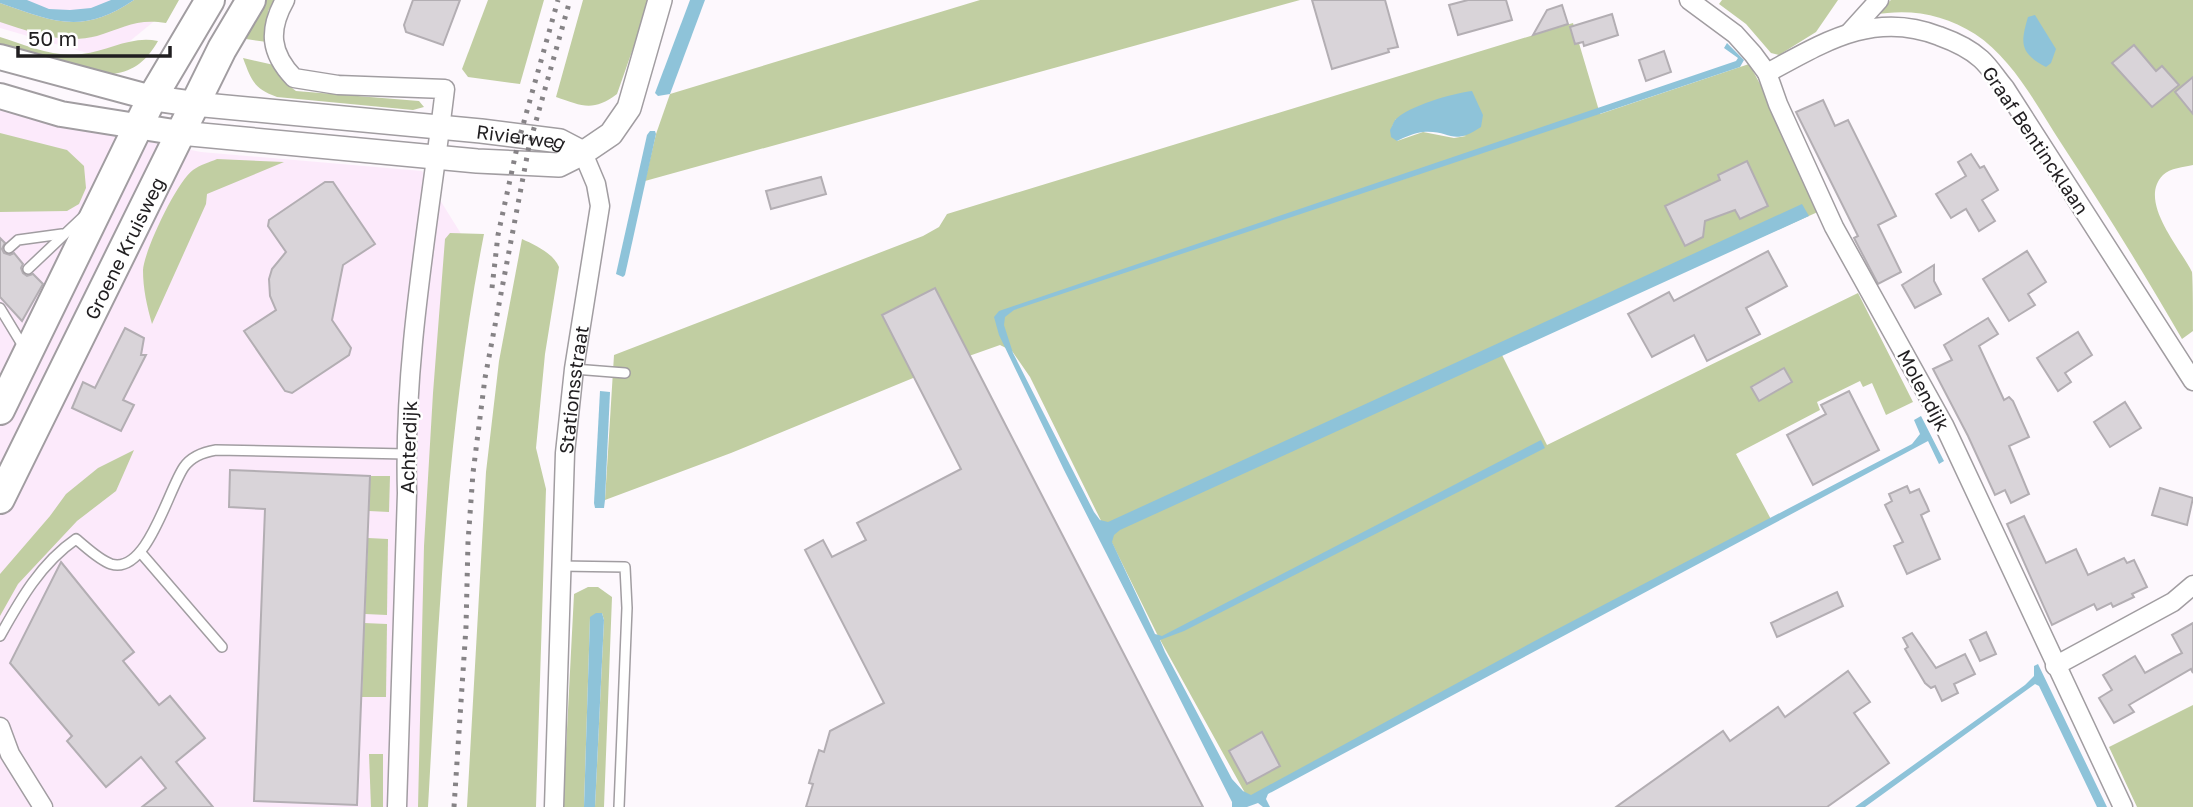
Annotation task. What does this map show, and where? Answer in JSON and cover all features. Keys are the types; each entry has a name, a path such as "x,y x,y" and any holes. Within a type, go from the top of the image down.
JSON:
{"main road":[{"name":"Groene Kruisweg","path":"0,410 152,98 210,0"},
{"name":"Groene Kruisweg","path":"0,499 194,104 251,0"},
{"name":"Rivierweg","path":"0,57 152,98 194,104"},
{"name":"Rivierweg","path":"0,96 61,114 180,132"}],"street":[{"name":"Achterdijk","path":"285,0 276,16 274,45 277,56 294,78 375,87 445,89 415,315 406,454 397,807"},
{"path":"583,153 611,134 629,108 660,0"},
{"name":"Molendijk","path":"1689,0 1735,34 1767,73 1778,104 1834,227 1944,425 2123,807"},
{"path":"1850,32 1879,0"},
{"name":"Graaf Bentincklaan","path":"1767,73 1827,41 1870,27 1895,26 1924,30 1952,41 1981,59 2005,88 2193,381"},
{"name":"Rivierweg","path":"194,104 440,126 560,141 583,153"},
{"name":"Rivierweg","path":"180,132 544,166 559,165 583,153"},
{"name":"Stationsstraat","path":"554,807 565,453 574,369 600,206 596,184 583,153"},
{"path":"2055,666 2173,602 2193,585"},
{"path":"0,727 10,754 43,807"}],"lane":[{"path":"28,268 104,197"},
{"path":"9,248 18,240 62,234"},
{"path":"1,308 20,338 26,354"},
{"path":"574,369 625,373"},
{"path":"0,636 26,589 66,546 76,539 109,564 120,565 141,553 184,467 204,452 216,450 406,454"},
{"path":"141,553 222,647"},
{"path":"560,566 625,567 627,608 619,807"}],"shaded area":[{"path":"0,0 173,0 169,9 108,59 0,28"},
{"path":"0,106 41,120 201,152 422,171 468,245 420,807 0,807"}],"green space":[{"path":"134,0 179,0 166,23 138,23 84,38 48,36 0,22 0,3 52,20 68,22 99,18"},
{"path":"264,0 275,0 268,11 267,42 246,39"},
{"path":"488,0 544,0 520,84 468,77 462,69"},
{"path":"583,0 650,0 617,94 609,100 587,106 556,97"},
{"path":"980,0 1300,0 645,181 656,134 670,94"},
{"path":"1722,0 1838,0 1816,32 1779,55 1771,53 1746,24 1719,4"},
{"path":"1891,0 2193,0 2193,165 2173,169 2163,175 2156,186 2155,198 2164,225 2192,272 2193,331 2182,339 2033,99 2001,56 1975,34 1939,17 1900,12 1873,15"},
{"path":"1573,23 1600,114 1749,64 1769,100 1820,211 1501,353 1547,445 1858,293 1913,402 1886,415 1872,383 1863,387 1860,381 1817,402 1820,410 1736,454 1773,523 1250,802 1158,636 1030,377 1012,351 1000,345 952,362 731,453 605,500 614,355 923,236 939,227 947,214","holes":["1396,119 1466,136 1454,138 1423,132 1397,141 1392,127"]},
{"path":"0,37 40,50 72,55 139,40 158,41 140,64 113,74 0,45"},
{"path":"243,58 274,65 288,85 296,91 419,101 424,107 413,110 277,97 255,83"},
{"path":"0,133 67,150 84,166 86,188 79,204 67,211 0,212"},
{"path":"217,159 284,162 207,194 206,204 152,324 143,277 149,248 170,201 186,177 196,168"},
{"path":"450,233 484,234 461,376 446,519 428,807 418,807 424,546 445,239"},
{"path":"522,239 548,254 559,267 545,354 536,448 546,489 536,807 467,807 486,472 499,361"},
{"path":"134,450 116,491 77,521 18,584 0,616 0,574 66,494 98,468"},
{"path":"370,476 390,476 389,512 369,511"},
{"path":"368,538 388,539 387,615 365,614"},
{"path":"588,587 598,587 612,597 604,807 595,807 604,620 602,613 590,618 584,807 563,807 574,594"},
{"path":"364,623 387,624 386,697 362,697"},
{"path":"2193,705 2193,807 2137,807 2109,747"},
{"path":"369,754 383,754 383,807 371,807"}],"water":[{"path":"0,0 27,0 49,9 70,10 91,8 111,0 134,0 99,18 68,22 36,15 0,3"},
{"path":"690,0 705,0 670,94 658,96 655,93"},
{"path":"2035,15 2056,49 2051,63 2046,67 2031,57 2024,47 2028,17"},
{"path":"1727,43 1744,60 1740,67 1014,310 1005,317 1004,325 1013,353 1094,512 1100,520 1108,522 1802,204 1809,216 1114,535 1112,542 1155,634 1162,636 1541,440 1545,448 1184,631 1160,640 1232,779 1251,795 1544,636 1912,444 1920,434 1914,420 1921,416 1944,461 1939,464 1928,441 1268,794 1266,799 1270,807 1263,807 1258,803 1247,807 1232,807 1232,802 1064,470 999,335 994,317 999,311 1736,61 1738,58 1724,48"},
{"path":"1472,91 1483,115 1481,127 1471,133 1457,137 1423,132 1397,141 1391,137 1390,130 1401,115 1443,97"},
{"path":"650,131 655,131 656,134 623,277 616,274"},
{"path":"600,391 610,392 604,508 595,508 594,503"},
{"path":"602,613 604,620 595,807 584,807 590,617"},
{"path":"2038,664 2107,807 2097,807 2039,686 2035,684 1865,807 1855,807 2025,685 2034,676 2034,666"}],"building":[{"path":"413,0 460,0 443,45 406,32 404,25"},
{"path":"1312,0 1385,0 1398,47 1332,69"},
{"path":"1468,0 1506,0 1512,20 1458,35 1449,5"},
{"path":"1562,5 1568,24 1533,35 1547,10"},
{"path":"1612,14 1618,35 1584,46 1583,42 1575,44 1570,27"},
{"path":"2134,45 2156,71 2162,66 2179,85 2152,107 2112,63"},
{"path":"1664,51 1671,72 1646,81 1639,60"},
{"path":"2193,77 2193,114 2175,92"},
{"path":"1823,100 1835,126 1848,120 1896,216 1878,225 1901,272 1878,284 1854,238 1858,236 1796,112"},
{"path":"1971,154 1980,168 1984,166 1998,190 1982,200 1995,221 1979,231 1966,209 1951,218 1936,194 1966,176 1958,162"},
{"path":"1747,161 1768,206 1740,219 1735,210 1705,221 1703,237 1685,246 1665,206 1720,180 1718,175"},
{"path":"821,177 826,194 771,209 766,191"},
{"path":"325,182 333,182 375,244 343,265 332,320 351,348 349,355 292,393 285,391 244,331 276,310 270,296 269,279 272,269 286,252 268,226 269,220"},
{"path":"0,238 5,243 2,249 4,253 14,253 23,264 23,273 27,276 33,274 43,284 22,321 0,297"},
{"path":"1768,251 1787,286 1746,308 1760,334 1707,361 1694,335 1652,357 1628,314 1669,292 1674,301"},
{"path":"2027,251 2046,282 2028,294 2035,305 2009,321 1983,279"},
{"path":"1934,265 1934,281 1941,294 1915,308 1902,285"},
{"path":"935,288 1203,807 806,807 813,784 809,783 819,750 824,752 830,731 884,703 805,550 823,540 832,557 866,540 857,523 961,469 882,315"},
{"path":"1988,318 1998,334 1979,346 2004,400 2009,397 2013,401 2029,437 2009,446 2029,494 2011,503 2005,490 1995,495 1933,369 1952,360 1944,345"},
{"path":"125,328 144,338 141,355 146,355 123,400 134,405 121,431 72,408 83,382 95,388"},
{"path":"2078,332 2092,355 2065,373 2071,382 2058,391 2037,358"},
{"path":"1784,368 1792,382 1759,401 1751,387"},
{"path":"1849,391 1879,450 1813,485 1787,435 1826,414 1821,405"},
{"path":"2125,402 2141,428 2110,447 2094,422"},
{"path":"230,470 370,476 357,805 254,801 265,509 229,507"},
{"path":"1907,486 1910,493 1919,489 1927,506 1929,511 1921,515 1940,559 1907,574 1894,546 1903,542 1885,505 1892,501 1889,494"},
{"path":"2160,488 2193,498 2187,525 2152,515"},
{"path":"2024,516 2046,563 2076,549 2088,575 2124,558 2127,563 2134,560 2147,587 2113,607 2111,603 2097,610 2094,604 2052,625 2007,524"},
{"path":"61,562 134,652 123,661 159,705 170,696 205,738 176,762 213,807 142,807 166,788 141,757 106,787 67,741 72,736 10,663"},
{"path":"1837,592 1843,606 1777,637 1771,623"},
{"path":"2193,623 2193,673 2191,669 2129,705 2134,712 2114,723 2099,698 2112,690 2103,675 2135,656 2145,673 2182,653 2172,635"},
{"path":"1986,632 1996,654 1980,661 1970,640"},
{"path":"1912,633 1936,668 1965,654 1975,674 1954,684 1958,693 1942,701 1935,686 1931,688 1925,683 1905,649 1908,647 1903,638"},
{"path":"1848,671 1870,702 1854,713 1889,763 1827,807 1616,807 1723,731 1730,741 1778,707 1785,717"},
{"path":"1262,732 1280,766 1247,784 1229,751"}],"railway":[{"path":"492,288 498,235 518,143 558,0"},
{"path":"454,807 466,627 468,542 473,473 485,378 529,146 570,0"}]}
